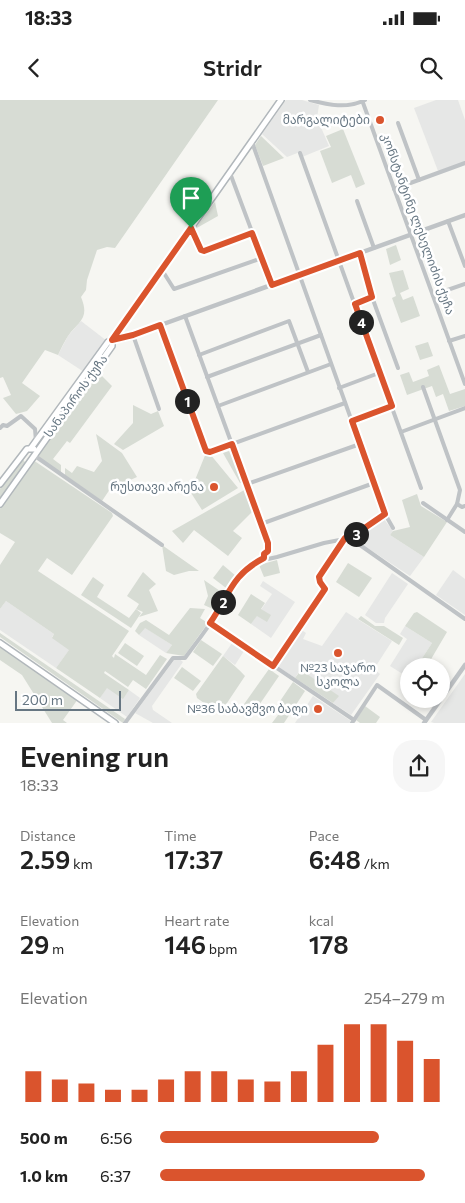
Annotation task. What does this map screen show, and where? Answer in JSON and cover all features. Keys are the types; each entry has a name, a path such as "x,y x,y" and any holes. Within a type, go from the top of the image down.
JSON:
{"main road":[{"name":"სანაპიროს ქუჩა","path":"34,454 36,442 108,342 112,340 281,100"},
{"name":"სანაპიროს ქუჩა","path":"0,504 112,346 112,340"},
{"path":"1,482 19,458 25,454 27,449 34,454"},
{"path":"25,454 27,457 34,454"},
{"path":"0,643 116,723"}],"street":[{"path":"310,100 348,105 363,100"},
{"name":"კონსტანტინე ლესელიძის ქუჩა","path":"363,100 465,384"},
{"path":"398,123 419,180"},
{"path":"252,142 385,514 393,528"},
{"path":"300,153 421,488"},
{"path":"394,189 465,163"},
{"path":"230,173 272,285"},
{"path":"357,201 374,248"},
{"path":"112,340 133,335 465,215"},
{"path":"448,221 465,266"},
{"path":"191,228 201,250 204,251 252,233"},
{"path":"360,253 372,297 398,368"},
{"path":"162,270 174,289 262,258"},
{"path":"433,295 465,284"},
{"path":"355,304 372,297"},
{"path":"185,316 268,543 268,551 272,554 271,558"},
{"path":"199,355 289,321 308,372"},
{"path":"160,325 206,451 210,452 345,403"},
{"path":"133,335 159,409"},
{"path":"207,377 321,335"},
{"path":"450,341 465,336"},
{"path":"218,406 331,364"},
{"path":"340,388 380,373"},
{"path":"423,387 460,490 457,504 447,520"},
{"path":"352,421 392,406"},
{"path":"401,432 465,408"},
{"path":"1,425 7,426 21,416 36,428 36,442"},
{"path":"246,484 360,444"},
{"path":"34,454 162,545"},
{"path":"261,524 374,483"},
{"path":"422,503 465,532"},
{"path":"457,504 462,508 465,506"},
{"path":"273,666 325,589 319,577 348,538 385,514"},
{"path":"125,723 173,658 185,658 217,613 236,579 264,558 277,557 324,542 348,538 465,619"},
{"path":"264,558 264,554 268,551"},
{"path":"210,623 353,722 377,685 425,721 465,665"}],"shaded area":[{"path":"0,100 218,100 115,248 107,247 97,250 87,280 86,290 81,297 84,315 68,336 58,355 45,350 22,383 40,396 27,411 16,414 3,398 11,395 3,377 0,378"},
{"path":"286,100 302,100 319,105 317,118 329,146 302,157 300,152 287,157 262,134"},
{"path":"436,100 458,100 465,120 465,162 438,171 414,108"},
{"path":"343,129 365,184 356,188 351,175 332,183 320,151 331,147 326,136"},
{"path":"261,136 284,158 263,166 255,145"},
{"path":"215,202 218,216 195,229"},
{"path":"396,245 401,260 390,265 386,249"},
{"path":"403,270 409,289 400,293 403,300 413,296 420,316 401,323 392,298 396,296 389,273"},
{"path":"81,321 107,341 84,372 58,355 68,336"},
{"path":"428,342 433,356 420,360 415,346"},
{"path":"439,365 450,394 465,389 465,406 449,411 443,394 436,397 432,386 407,395 400,375 409,372 413,382 429,376 427,370"},
{"path":"99,373 112,386 70,443 67,441 53,459 61,465 61,473 37,456"},
{"path":"133,405 151,414 158,411 164,426 123,450 114,444 133,423"},
{"path":"96,434 122,453 137,477 110,489 102,501 65,475 65,468 72,473 77,466 94,472 102,461"},
{"path":"232,450 243,483 240,483 223,453"},
{"name":"რუსთავი არენა","path":"206,453 210,454 238,488 202,510 186,485 195,480"},
{"path":"23,459 26,464 0,499 0,489"},
{"path":"33,460 112,513 113,516 72,575 47,558 38,571 129,631 112,656 114,658 115,654 146,675 160,655 167,659 146,689 133,680 128,687 105,671 104,673 129,690 123,699 107,688 100,698 56,668 69,650 52,638 54,634 6,601 0,609 0,565 15,542 0,533 0,509"},
{"path":"246,489 254,510 233,531 242,538 228,556 194,530 183,543 172,531"},
{"path":"417,494 421,506 447,522 424,557 390,535 393,531 410,527 402,500"},
{"path":"383,518 393,531 390,535 424,557 410,576 354,539"},
{"path":"162,545 199,571 189,571 174,575 166,571"},
{"path":"277,560 280,573 264,577 259,565"},
{"path":"348,563 372,578 359,597 336,582"},
{"path":"223,565 236,576 226,588 213,578"},
{"path":"453,570 465,579 465,615 436,595"},
{"path":"143,572 156,584 149,590 158,611 139,617 143,612 136,609 139,604 127,596"},
{"path":"392,573 408,584 385,618 384,623 376,623 365,615"},
{"path":"93,577 104,585 97,597 129,618 136,609 141,613 131,628 81,595"},
{"path":"204,580 223,593 215,610 204,605 208,596"},
{"path":"263,581 295,602 271,638 251,624 272,594 260,586"},
{"path":"251,594 265,603 261,609 271,615 267,622 257,616 251,624 238,615"},
{"path":"6,601 54,634 52,637 70,649 56,668 0,630 0,609"},
{"path":"190,608 205,609 200,618 208,623 184,656 166,653 172,645 145,628 139,635 135,631 140,623 146,620 169,635"},
{"name":"№23 საჯარო სკოლა","path":"346,612 392,641 374,669 380,674 351,715 333,703 338,696 300,670 295,678 276,665 300,629 306,633 303,639 322,646"},
{"path":"417,612 447,632 432,658 422,658 432,643 405,626 414,613"},
{"path":"361,616 375,626 384,626 403,638 399,645 358,619"},
{"path":"405,626 432,643 422,658 400,658 400,672 390,666 407,639 400,634"},
{"path":"144,627 172,645 166,653 139,635"},
{"path":"0,633 125,719 123,723 0,637"},
{"path":"201,640 222,654 213,666 193,652"},
{"path":"125,643 144,656 137,666 118,653"},
{"path":"232,643 244,651 235,665 223,656"},
{"path":"0,645 78,699 63,720 67,723 52,723 22,675 0,660"},
{"path":"223,656 245,676 221,712 218,713 197,698 196,694"},
{"path":"178,658 183,662 152,706 153,710 172,723 153,723 135,713 175,659"},
{"path":"182,667 201,681 193,691 174,678"},
{"path":"269,669 279,676 253,714 242,707"},
{"path":"301,670 339,696 333,703 295,678"},
{"path":"465,674 465,723 431,722 441,708 450,708 450,695"},
{"path":"293,682 305,691 284,723 272,723 281,711 276,707"},
{"path":"107,687 123,698 129,690 140,698 127,717 100,698"},
{"name":"№36 საბავშვო ბაღი","path":"313,696 351,721 350,723 295,723"},
{"path":"365,706 380,717 376,723 360,723 356,720"}],"place":[{"name":"მარგალიტები","path":"380,120"},
{"name":"რუსთავი არენა","path":"214,487"},
{"name":"№23 საჯარო სკოლა","path":"338,653"},
{"name":"№36 საბავშვო ბაღი","path":"318,709"}],"route":[{"path":"191,228 201,250 204,251 252,233 272,285 360,253 372,297 355,304 392,406 352,421 385,514 350,538 345,538 319,577 325,589 273,666 210,623 233,583 238,577 264,558 265,552 268,551 268,543 232,444 210,452 206,451 160,325 112,340 191,228"}]}
